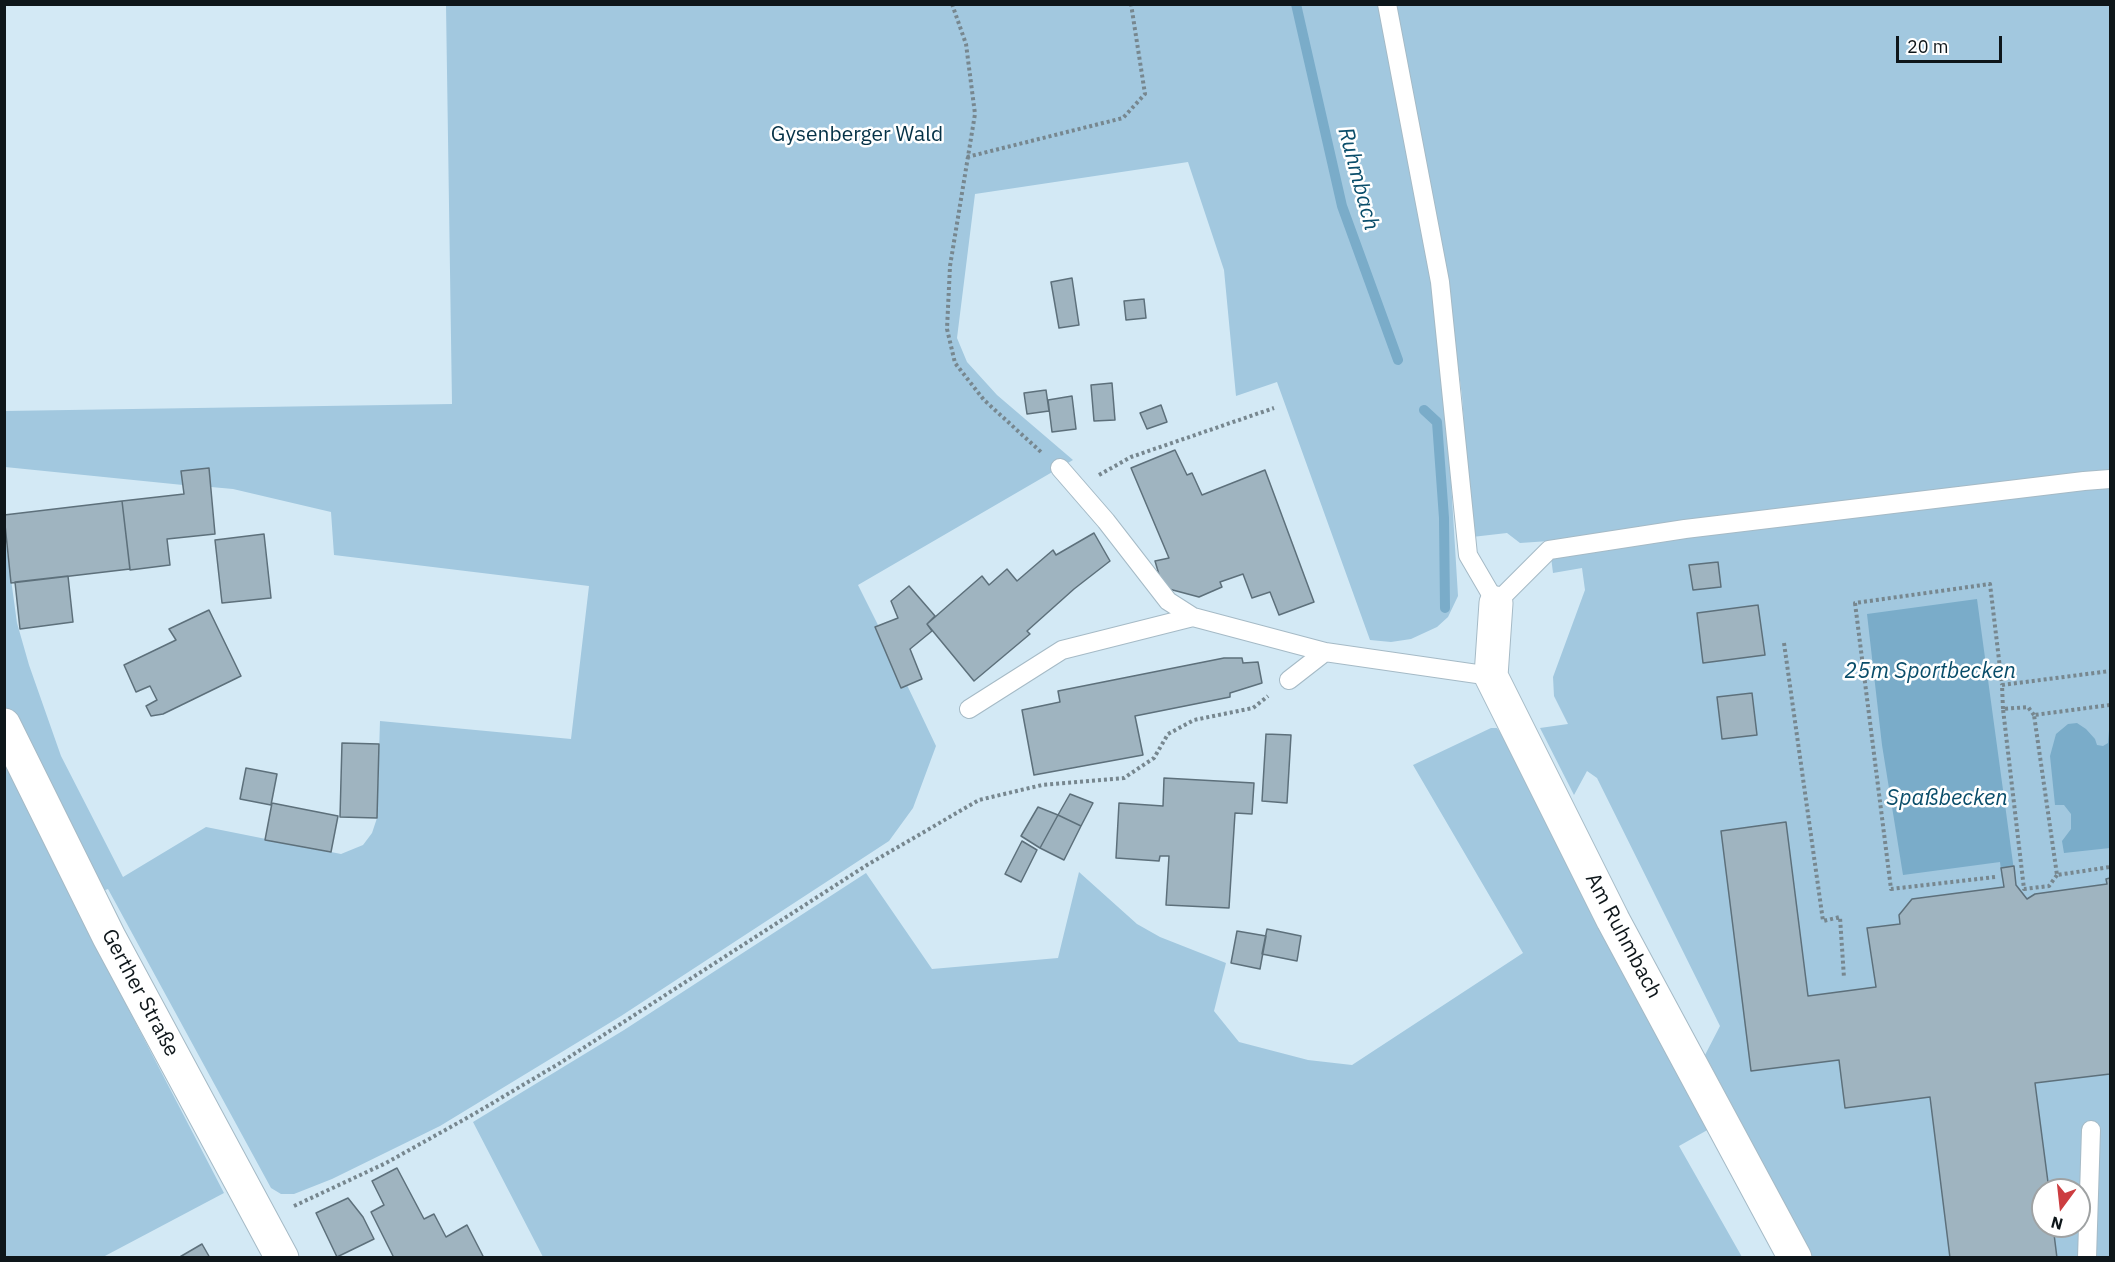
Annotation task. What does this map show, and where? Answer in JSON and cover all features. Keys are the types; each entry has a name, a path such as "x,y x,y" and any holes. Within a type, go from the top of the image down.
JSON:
{"street":[{"path":"1491,676 1496,603"},
{"name":"Am Ruhmbach","path":"1491,676 1612,920 1795,1257"},
{"name":"Gerther Straße","path":"4,725 109,937 282,1257"}],"lane":[{"path":"1387,4 1440,282 1468,555 1496,603 1549,550 1685,529 2110,479"},
{"path":"1060,468 1078,487 1168,601 1193,617 1325,652 1491,676"},
{"path":"969,709 1062,650 1193,617"},
{"path":"1289,680 1325,652"},
{"path":"2087,1257 2091,1130"}],"path":[{"path":"952,4 966,44 975,114 950,266 947,329 955,363 984,400 1029,442"},
{"path":"967,157 1123,118 1145,94 1131,4"},
{"path":"1078,487 1131,457 1274,408"},
{"path":"1995,876 1891,889 1855,603 1990,584 2003,709 2025,889 2049,886 2057,875 2034,715 2028,707 2003,709"},
{"path":"1784,643 1823,921 1840,917 1844,978"},
{"path":"2002,685 2110,671"},
{"path":"263,1220 386,1163 474,1114 560,1063 867,865 979,800 1042,785 1124,778 1154,758 1168,734 1194,720 1253,708 1289,680"},
{"path":"2034,715 2110,705"},
{"path":"2057,875 2110,867"}],"green space":[{"name":"Gysenberger Wald","path":"446,5 1378,5 1427,238 1446,400 1458,596 1448,617 1437,627 1411,639 1391,642 1370,640 1277,382 1236,396 1224,270 1188,162 975,194 957,338 967,362 997,395 1073,460 858,585 878,625 875,627 901,688 907,685 936,746 913,808 889,841 621,1016 440,1126 332,1179 294,1194 281,1194 271,1188 108,889 73,902 224,1193 103,1257 5,1257 4,528 17,623 29,665 61,756 123,877 206,827 341,854 363,845 372,833 377,818 380,721 571,739 589,586 334,555 331,512 233,489 211,487 209,468 183,485 5,467 5,411 452,404"},
{"path":"1392,5 2110,5 2110,1257 1810,1257 1705,1055 1720,1026 1597,778 1587,771 1574,795 1540,728 1568,724 1554,696 1553,677 1585,590 1582,568 1553,573 1549,541 1520,543 1507,533 1472,537 1462,396 1441,237"},
{"path":"1491,728 1497,728 1518,758 1711,1128 1679,1146 1742,1257 543,1257 473,1122 624,1030 866,873 932,969 1058,958 1079,872 1137,924 1160,937 1226,963 1214,1011 1239,1042 1308,1060 1352,1065 1523,953 1413,765"}],"water":[{"path":"1977,599 2015,878 2002,879 2000,862 1903,875 1882,745 1867,614"},
{"path":"2077,723 2086,729 2097,745 2103,746 2108,743 2110,730 2110,848 2064,853 2062,841 2071,829 2071,814 2064,805 2055,805 2050,756 2056,734 2068,724"}],"building":[{"path":"1072,278 1079,325 1059,328 1051,282"},
{"path":"1144,299 1146,318 1126,320 1124,301"},
{"path":"1112,383 1115,420 1094,421 1091,385"},
{"path":"1046,390 1049,411 1027,414 1024,393"},
{"path":"1072,396 1076,429 1052,432 1048,400"},
{"path":"1161,405 1167,422 1147,429 1140,413"},
{"path":"1175,450 1187,475 1192,473 1202,495 1265,470 1314,602 1279,615 1270,592 1252,598 1243,574 1220,582 1222,587 1199,597 1169,589 1160,578 1155,561 1169,558 1131,468"},
{"path":"209,468 215,534 167,539 170,565 130,570 122,501 184,494 181,471"},
{"path":"122,501 130,569 11,583 4,515"},
{"path":"1094,533 1110,561 1074,589 1027,631 1030,634 974,681 927,624 982,576 989,585 1007,569 1017,581 1053,550 1056,555"},
{"path":"264,534 271,598 222,603 215,540"},
{"path":"1718,562 1721,587 1693,590 1689,565"},
{"path":"68,576 73,622 20,629 15,582"},
{"path":"909,586 935,616 927,624 932,631 910,649 922,679 901,688 875,627 898,618 891,601"},
{"path":"1758,605 1765,655 1703,663 1697,613"},
{"path":"209,610 241,676 163,714 151,716 146,706 157,700 150,686 136,692 124,665 176,640 169,629"},
{"path":"1224,658 1242,658 1243,663 1258,662 1262,683 1230,693 1230,697 1135,716 1143,755 1034,775 1022,710 1060,702 1058,691"},
{"path":"1752,693 1757,735 1722,739 1717,697"},
{"path":"1266,734 1291,735 1287,803 1262,801"},
{"path":"342,743 379,744 377,818 340,817"},
{"path":"246,768 277,774 271,805 240,799"},
{"path":"1164,778 1254,783 1252,814 1235,813 1229,908 1166,905 1169,856 1160,856 1159,861 1116,858 1119,803 1163,806"},
{"path":"1070,794 1093,803 1081,826 1058,815"},
{"path":"272,803 338,816 331,852 265,840"},
{"path":"1038,807 1058,815 1040,848 1021,836"},
{"path":"1058,815 1081,826 1064,860 1040,848"},
{"path":"1786,822 1808,996 1876,987 1867,928 1900,924 1899,915 1912,899 2004,887 2001,868 2014,866 2016,885 2027,899 2035,894 2107,884 2106,879 2110,878 2110,1074 2035,1083 2047,1178 2031,1178 2031,1238 2054,1238 2057,1258 1950,1258 1930,1097 1845,1108 1839,1060 1751,1071 1721,831"},
{"path":"1022,841 1037,850 1021,882 1005,874"},
{"path":"1267,929 1301,936 1297,961 1262,954"},
{"path":"1237,931 1266,936 1260,969 1231,963"},
{"path":"397,1168 424,1219 434,1214 446,1237 467,1225 484,1258 394,1258 371,1212 384,1205 372,1181"},
{"path":"348,1198 363,1217 374,1239 337,1257 316,1213"},
{"path":"202,1244 210,1258 178,1258"}],"waterway":[{"name":"Ruhmbach","path":"1296,4 1342,206 1398,360"},
{"name":"Ruhmbach","path":"1424,410 1437,422 1444,518 1445,608"}],"water label":[{"name":"25m Sportbecken","path":"1930,672"},
{"name":"Spaßbecken","path":"1947,799"}]}
